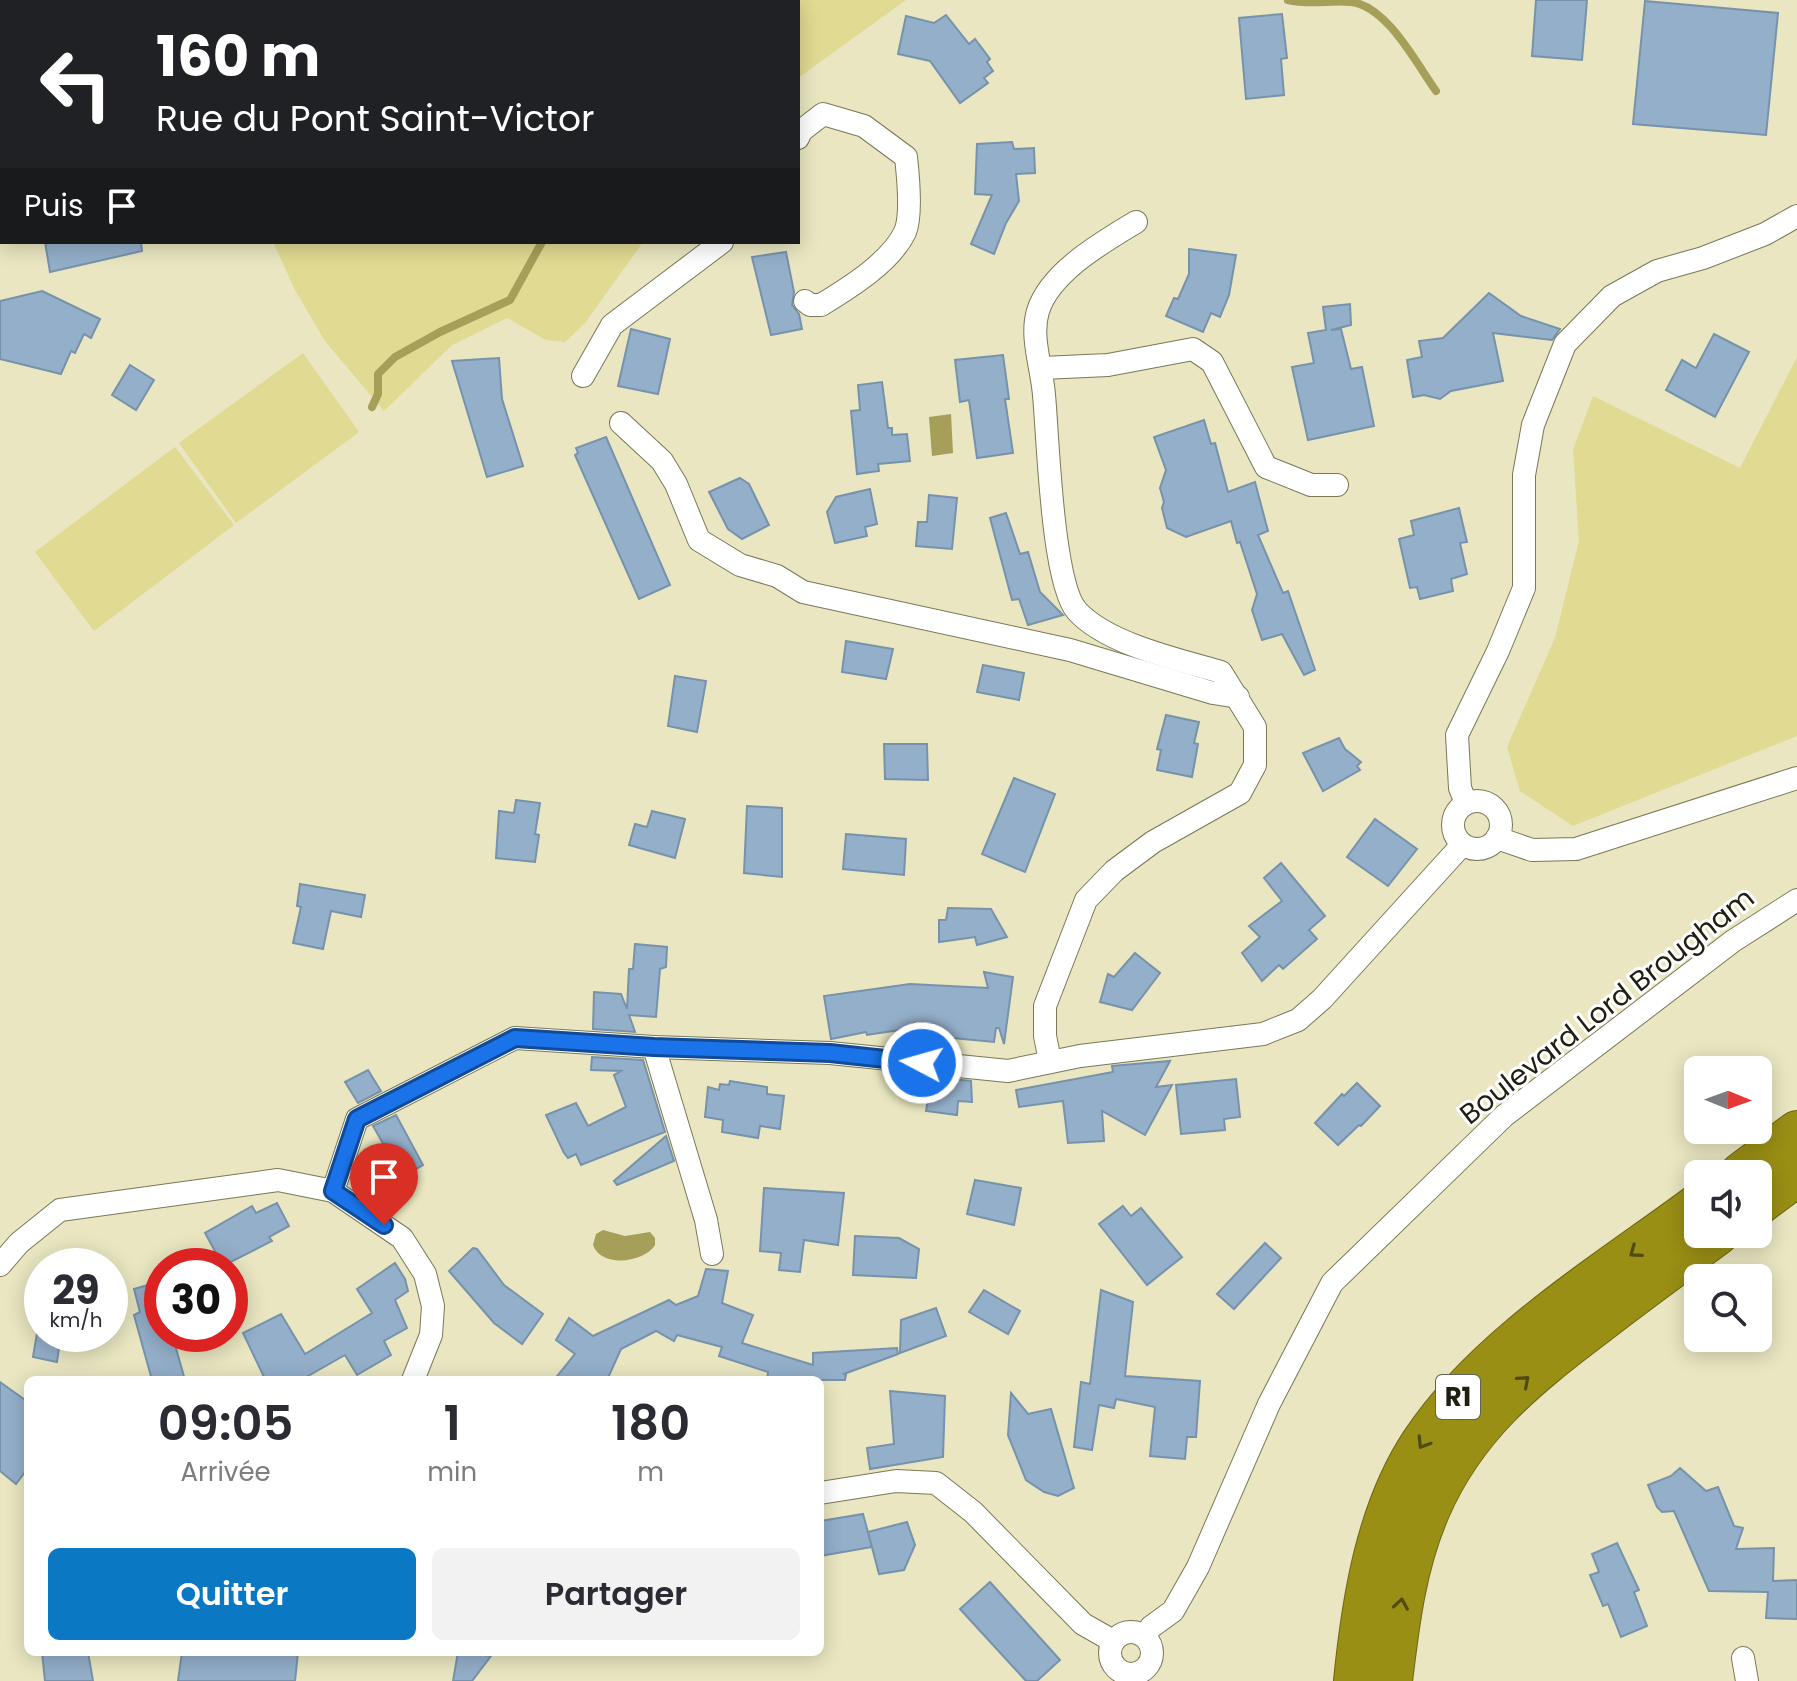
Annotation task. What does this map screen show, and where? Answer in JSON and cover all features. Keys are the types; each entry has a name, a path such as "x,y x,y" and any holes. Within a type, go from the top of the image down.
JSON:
{"highway":[{"path":"1760,1160 1797,1132"},
{"path":"1772,1194 1797,1175"},
{"name":"R1","path":"1355,1681 1362,1614 1381,1539 1403,1480 1421,1445 1443,1414 1491,1362 1522,1335 1684,1215"},
{"name":"R1","path":"1391,1681 1404,1586 1416,1546 1429,1509 1471,1437 1498,1404 1542,1365 1698,1248"}],"street":[{"path":"800,133 823,114 864,126 906,157 909,187 906,231 879,265 821,305 810,305 805,301"},
{"path":"1466,803 1460,788 1457,735 1498,651 1524,588 1524,475 1533,425 1565,344 1612,296 1646,277 1765,234 1797,216"},
{"path":"1050,1061 1045,1036 1045,1006 1086,900 1114,871 1153,842 1240,793 1255,765 1255,727 1221,672 1158,655 1099,628 1075,609 1063,579 1042,368 1035,334 1038,310 1050,288 1088,252 1136,222"},
{"path":"583,376 612,325 719,244"},
{"path":"1042,368 1108,365 1193,349 1212,362 1266,467 1311,485 1337,485"},
{"path":"621,423 662,461 676,484 699,540 740,565 777,576 803,592 1070,650 1213,693 1238,697"},
{"path":"1497,838 1532,850 1576,849 1797,778"},
{"path":"1478,801 1490,805 1498,814 1501,826 1497,838 1488,847 1475,850 1462,845 1453,832 1454,815 1466,803 1478,801"},
{"path":"333,1191 357,1119 515,1038 654,1047 774,1050 1008,1071 1050,1061 1263,1034 1298,1020 1322,999 1462,845"},
{"name":"Boulevard Lord Brougham","path":"1144,1636 1173,1611 1198,1567 1269,1404 1332,1283 1504,1116 1733,941 1797,900"},
{"path":"654,1047 706,1220 712,1254"},
{"path":"0,1265 19,1243 60,1210 278,1180 333,1191 402,1238 425,1274 433,1306 431,1335 415,1376"},
{"path":"824,1492 896,1481 936,1483 973,1512 1083,1624 1113,1641"},
{"path":"1128,1632 1144,1636 1150,1644 1150,1664 1143,1671 1122,1677 1112,1663 1110,1648 1113,1641 1128,1632"},
{"path":"1743,1658 1747,1681"}],"shaded area":[{"path":"800,0 906,0 800,77"},
{"path":"274,244 642,244 585,323 565,342 546,340 507,318 452,345 384,411 325,341 295,290"},
{"path":"303,353 359,432 236,523 179,443"},
{"path":"1797,357 1797,736 1573,826 1520,791 1507,747 1555,638 1579,541 1573,450 1593,396 1740,468"},
{"path":"951,414 953,453 932,456 929,417"},
{"path":"175,447 234,525 94,631 35,552"},
{"path":"603,1230 625,1236 650,1232 655,1238 655,1245 642,1256 613,1260 598,1252 593,1245 596,1234"}],"building":[{"path":"1536,0 1587,0 1582,60 1532,56"},
{"path":"1645,1 1778,13 1766,135 1633,124"},
{"path":"1282,14 1287,58 1281,59 1284,95 1246,99 1239,18"},
{"path":"946,15 969,44 975,39 990,59 987,62 993,71 984,78 988,83 960,103 930,61 898,54 906,16 934,23"},
{"path":"1012,142 1014,149 1034,148 1035,173 1016,174 1019,201 994,254 971,244 992,195 975,194 977,144"},
{"path":"45,244 141,244 142,251 50,272"},
{"path":"1189,249 1236,255 1229,295 1220,317 1211,313 1203,332 1166,316 1189,274"},
{"path":"786,252 794,292 792,305 799,314 802,329 771,335 752,257"},
{"path":"42,291 100,319 91,338 84,334 75,353 71,351 61,374 0,359 0,301"},
{"path":"1489,293 1521,316 1560,329 1552,340 1493,333 1503,381 1451,391 1440,399 1424,395 1413,397 1407,360 1422,357 1419,341 1443,338"},
{"path":"1350,304 1351,325 1331,330 1341,329 1351,369 1362,367 1374,426 1308,440 1292,367 1314,363 1308,333 1326,330 1323,307"},
{"path":"631,329 670,339 658,394 618,386"},
{"path":"1714,334 1749,352 1715,417 1666,390 1682,360 1696,368"},
{"path":"1003,355 1009,399 1005,399 1013,453 977,458 969,400 960,402 955,360"},
{"path":"499,358 502,399 523,466 487,477 452,361"},
{"path":"130,365 154,380 136,410 112,395"},
{"path":"882,382 888,428 892,428 892,435 907,434 910,461 878,464 879,471 857,474 851,411 860,410 858,385"},
{"path":"1204,420 1211,444 1215,443 1228,492 1255,482 1268,531 1258,535 1283,593 1288,591 1315,670 1304,675 1282,634 1262,640 1252,610 1257,594 1231,521 1186,537 1167,528 1160,488 1166,470 1154,437"},
{"path":"606,437 670,585 639,599 575,455 578,453 576,448"},
{"path":"740,478 749,484 769,525 742,539 728,529 709,492"},
{"path":"870,489 877,524 865,527 867,536 835,543 827,512 836,497"},
{"path":"929,495 957,498 952,549 916,546 918,522 927,522"},
{"path":"1459,508 1467,542 1460,543 1467,574 1451,579 1453,591 1420,599 1417,587 1410,588 1399,539 1414,535 1411,521"},
{"path":"1006,513 1020,554 1028,552 1040,592 1063,615 1028,625 1019,599 1012,600 990,518"},
{"path":"846,641 893,649 886,679 842,672"},
{"path":"983,665 1024,673 1019,700 977,692"},
{"path":"675,676 706,681 697,732 668,726"},
{"path":"1166,715 1199,722 1192,777 1157,770 1161,750 1157,749"},
{"path":"1339,738 1345,749 1361,762 1357,766 1360,770 1323,791 1303,753"},
{"path":"884,744 927,744 928,780 885,779"},
{"path":"1014,778 1055,794 1025,872 982,854"},
{"path":"516,800 540,803 535,862 496,858 499,811 514,813"},
{"path":"747,806 782,808 782,877 744,873"},
{"path":"652,811 685,819 675,858 629,845 635,824 647,827"},
{"path":"1375,819 1417,849 1388,886 1347,857"},
{"path":"846,834 906,839 904,875 843,869"},
{"path":"1281,863 1325,916 1309,930 1317,939 1283,969 1279,965 1262,981 1242,953 1260,937 1249,926 1282,901 1264,878"},
{"path":"300,884 365,895 361,917 331,911 323,949 293,943 301,907 297,906"},
{"path":"948,908 991,909 1007,937 977,945 975,937 939,942 939,920 946,920"},
{"path":"635,944 667,947 666,967 660,969 656,1017 629,1015 635,1032 593,1029 594,992 621,994 627,1009 629,969 633,969"},
{"path":"1135,953 1160,973 1132,1010 1100,1002 1108,974 1114,977"},
{"path":"984,972 1013,977 1004,1044 999,1028 996,1028 994,1042 900,1033 900,1030 867,1035 866,1032 831,1039 824,996 910,984 988,988"},
{"path":"592,1057 643,1060 665,1132 581,1165 576,1154 568,1158 564,1153 546,1115 576,1103 588,1126 626,1107 614,1075 621,1071 591,1070"},
{"path":"1170,1061 1156,1087 1172,1085 1145,1135 1102,1111 1104,1141 1068,1143 1063,1101 1019,1107 1016,1090 1113,1072 1112,1066"},
{"path":"368,1070 381,1091 358,1103 345,1082"},
{"path":"932,1077 971,1081 972,1102 958,1101 957,1115 926,1111"},
{"path":"1236,1079 1240,1117 1224,1119 1225,1130 1181,1134 1176,1085"},
{"path":"730,1081 767,1087 767,1094 784,1096 780,1129 760,1126 758,1138 722,1132 723,1120 705,1117 708,1087 719,1090 720,1084 729,1085"},
{"path":"1357,1083 1380,1106 1338,1145 1315,1123"},
{"path":"396,1115 423,1165 402,1177 373,1126"},
{"path":"666,1136 674,1161 617,1185 614,1181"},
{"path":"975,1180 1021,1188 1014,1225 967,1214"},
{"path":"764,1188 844,1193 838,1245 804,1240 800,1272 779,1270 781,1253 760,1251"},
{"path":"277,1203 289,1226 269,1237 272,1241 248,1253 248,1248 213,1248 205,1233 252,1206 256,1213"},
{"path":"1123,1206 1131,1216 1141,1208 1182,1257 1147,1285 1099,1224"},
{"path":"855,1236 899,1238 919,1249 916,1278 853,1275"},
{"path":"1265,1243 1281,1258 1234,1309 1217,1294"},
{"path":"473,1248 477,1249 504,1285 543,1314 522,1344 494,1323 449,1271"},
{"path":"395,1263 408,1291 395,1300 407,1328 384,1341 391,1355 357,1375 345,1355 308,1376 264,1376 248,1343 248,1330 281,1314 305,1354 372,1313 357,1289"},
{"path":"706,1269 728,1271 722,1303 753,1315 742,1343 813,1365 813,1353 897,1348 898,1354 844,1374 845,1380 824,1380 824,1376 768,1376 768,1372 719,1356 722,1347 677,1335 674,1341 656,1331 621,1349 609,1376 557,1376 575,1354 556,1340 569,1318 593,1336 669,1300 676,1305 698,1296"},
{"path":"144,1286 144,1351 134,1315 140,1312 134,1289"},
{"path":"984,1290 1020,1311 1008,1334 969,1312"},
{"path":"1101,1290 1133,1302 1125,1376 1200,1381 1196,1437 1187,1437 1185,1459 1150,1456 1155,1407 1116,1399 1114,1408 1099,1405 1092,1450 1074,1447 1081,1382 1090,1384"},
{"path":"936,1308 946,1336 900,1353 901,1320"},
{"path":"34,1352 58,1352 57,1362 33,1357"},
{"path":"144,1352 177,1352 184,1376 151,1376"},
{"path":"0,1382 24,1399 24,1473 16,1484 0,1471"},
{"path":"890,1391 945,1396 943,1457 870,1469 867,1448 894,1444"},
{"path":"1011,1393 1028,1414 1051,1409 1074,1488 1058,1496 1044,1492 1026,1480 1008,1435"},
{"path":"1680,1468 1706,1491 1718,1487 1734,1526 1743,1528 1736,1549 1774,1548 1773,1581 1797,1580 1797,1619 1766,1618 1768,1592 1709,1591 1674,1511 1662,1512 1657,1507 1648,1485 1671,1476"},
{"path":"863,1514 872,1547 824,1555 824,1520"},
{"path":"907,1522 915,1545 904,1570 879,1574 868,1532"},
{"path":"1617,1543 1639,1590 1634,1592 1647,1626 1621,1637 1608,1604 1603,1606 1590,1575 1599,1572 1592,1554"},
{"path":"990,1582 1060,1660 1037,1681 1026,1681 960,1609"},
{"path":"42,1656 89,1656 93,1681 45,1681"},
{"path":"181,1656 298,1656 295,1681 178,1681"},
{"path":"457,1656 491,1656 472,1681 453,1681"}],"waterway":[{"path":"1288,0 1351,2 1364,6 1377,14 1400,38 1436,91"},
{"path":"372,407 378,394 378,374 395,357 440,332 510,300 541,244"}],"route":[{"path":"384,1225 333,1191 357,1119 515,1038 830,1053 922,1063"}]}
